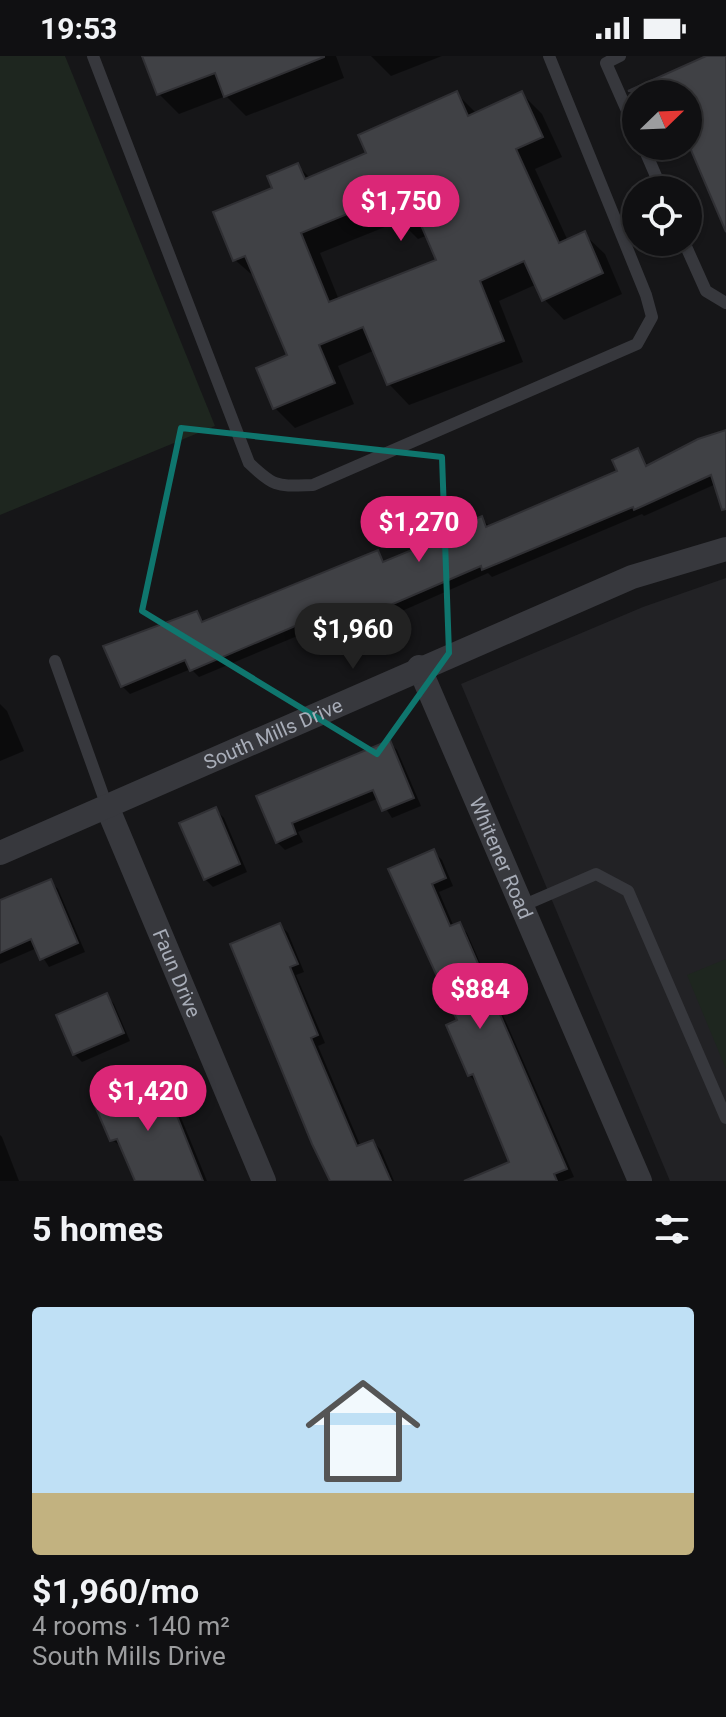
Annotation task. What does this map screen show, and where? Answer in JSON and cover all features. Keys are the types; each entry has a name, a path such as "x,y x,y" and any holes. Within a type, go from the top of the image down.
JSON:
{"street":[{"name":"South Mills Drive","path":"0,853 108,809 419,667 632,577 726,549"},
{"name":"Whitener Road","path":"419,667 640,1181"},
{"name":"Faun Drive","path":"108,809 264,1181"}],"lane":[{"path":"93,56 249,463 270,484 289,486 313,485 637,344 652,317 646,295 549,56"},
{"path":"620,56 606,63 622,99"},
{"path":"690,256 706,291 726,303"},
{"path":"55,661 108,809"},
{"path":"522,906 596,874 628,891 726,1118"}],"highlighted area":[{"path":"181,428 442,457 449,653 377,754 142,611"}],"shaded area":[{"path":"0,56 65,56 215,426 0,515"},
{"path":"726,578 726,1181 670,1181 461,684 643,607"},
{"path":"726,959 726,1069 687,975"}],"building":[{"path":"142,56 324,57 224,97 215,73 157,95"},
{"path":"706,56 726,56 726,232 695,160 702,160 702,80 653,80"},
{"path":"457,91 468,116 522,91 543,137 516,149 559,243 585,231 603,273 542,301 524,261 480,281 504,341 387,385 363,327 319,345 335,383 273,409 256,368 287,355 245,256 233,261 213,212 272,188 267,176 298,163 305,179 366,153 358,135","holes":["386,198 396,220 415,211 436,260 329,302 301,233"]},
{"path":"726,430 726,509 722,510 711,475 634,510 633,507 482,570 481,566 349,623 342,606 190,671 185,660 121,687 103,646 197,611 202,622 378,550 383,562 465,528 463,524 482,516 486,527 617,471 612,460 638,448 646,466 698,439"},
{"path":"390,740 414,798 382,811 373,790 292,823 296,834 276,843 256,796"},
{"path":"216,807 240,864 204,880 179,823"},
{"path":"434,849 446,878 432,884 450,926 460,922 567,1169 554,1174 557,1181 464,1181 509,1162 473,1074 468,1076 446,1025 457,1020 388,869"},
{"path":"51,879 78,943 40,960 31,939 0,953 0,900"},
{"path":"280,923 298,964 290,967 318,1035 311,1038 357,1146 373,1140 391,1181 330,1181 312,1144 230,944"},
{"path":"107,993 124,1033 73,1055 56,1015"},
{"path":"134,1081 138,1091 163,1081 203,1181 135,1181 117,1139 110,1141 92,1099"}]}
